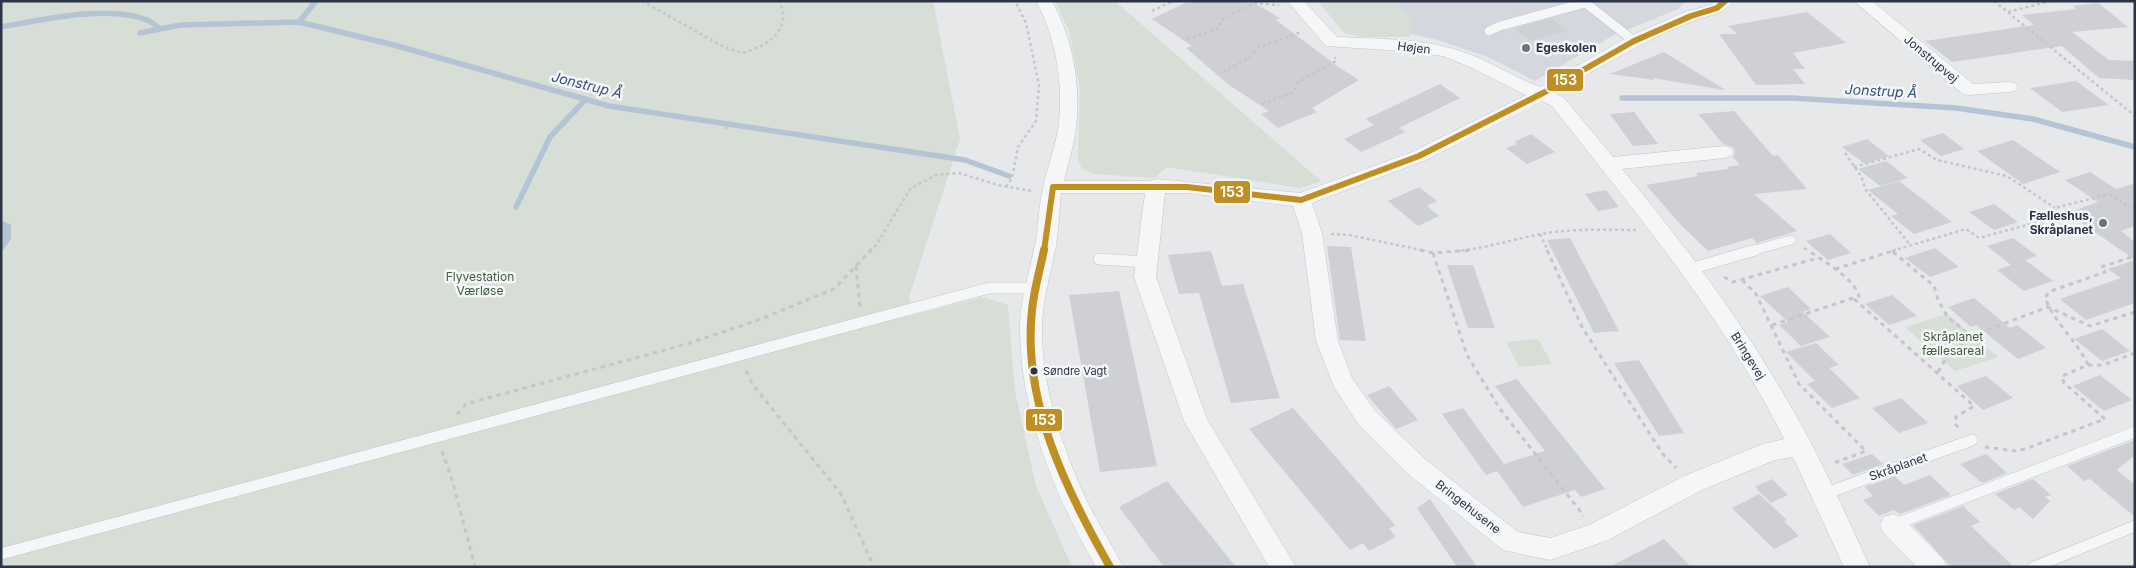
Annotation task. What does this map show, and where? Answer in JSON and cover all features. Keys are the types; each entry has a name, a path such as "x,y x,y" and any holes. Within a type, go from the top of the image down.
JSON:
{"street":[{"path":"1044,1 1061,43 1069,82 1067,129 1044,189 1045,247 1034,288 1031,326 1037,383 1050,438 1069,490 1110,567"},
{"path":"1691,16 1706,1"},
{"path":"1044,189 1187,187 1301,200 1419,156 1543,94 1634,41 1691,16 1717,8 1725,1"},
{"name":"Jonstrupvej","path":"1862,1 1969,90 2010,87"},
{"path":"1297,4 1332,42"},
{"name":"Højen","path":"1332,42 1410,46 1445,52 1469,59 1523,87 1543,94"},
{"name":"Bringevej","path":"1543,94 1558,102 1661,230 1699,267 1731,329 1783,413 1824,494 1857,567"},
{"path":"1609,164 1724,152"},
{"path":"1157,186 1145,277 1196,421 1283,567"},
{"name":"Bringehusene","path":"1301,200 1312,233 1327,341 1342,381 1367,418 1417,467 1512,542 1550,549 1597,533 1693,483 1772,451 1799,446"},
{"path":"1893,525 1934,567"}],"lane":[{"path":"1489,31 1500,26 1584,2 1634,41"},
{"path":"1699,267 1791,240"},
{"path":"1099,259 1146,262"},
{"path":"1,554 437,435 739,357 989,288 1034,288"},
{"path":"1893,525 2135,432"},
{"name":"Skråplanet","path":"1824,494 1972,440"},
{"path":"2034,567 2135,526"}],"path":[{"path":"642,1 724,47 743,53 767,41 782,29 784,17 780,1"},
{"path":"1006,187 1012,178 1018,147 1036,121 1039,85 1026,23 1015,1"},
{"path":"1152,11 1173,1"},
{"path":"1271,1 1274,5"},
{"path":"1994,1 2135,116"},
{"path":"2008,12 2051,1"},
{"path":"1187,40 1217,28 1223,19 1255,4 1297,4"},
{"path":"1223,72 1250,57 1258,48 1317,26"},
{"path":"1262,104 1293,92 1299,82 1336,61 1332,42"},
{"path":"725,129 730,120"},
{"path":"1854,167 1919,149 1937,160 2007,176 2055,208"},
{"path":"1845,153 1861,176 1866,190 1911,246"},
{"path":"475,567 453,483 437,435 466,404 687,344 758,320 834,289 876,245 911,188 936,174 959,173 1006,187 1044,189"},
{"path":"1835,269 1966,229 1979,238 2049,219 2055,208 2110,194 2135,211"},
{"path":"1312,233 1349,234 1433,253 1476,250 1540,234 1562,231 1661,230"},
{"path":"1540,234 1582,327 1662,453 1693,483"},
{"path":"1772,325 1859,296 1858,290 1835,269 1791,240"},
{"path":"1892,252 1934,286 1938,300 1948,316 1971,336"},
{"path":"1433,253 1467,355 1500,409 1597,533"},
{"path":"2088,366 2082,351 2048,308 2046,297 2051,291 2105,272 2101,267 2135,256"},
{"path":"1699,267 1733,282 1818,258"},
{"path":"856,266 860,306 857,324"},
{"path":"1742,280 1756,294 1799,384 1866,451 1812,471"},
{"path":"1854,299 1974,406 1956,416 1955,424 1982,447 2015,451 2025,449 2105,419 2064,383 2062,376 2088,366 2102,365 2135,353"},
{"path":"1938,372 1950,353 1971,336 2048,308 2090,326 2135,312"},
{"path":"739,357 753,385 841,494 874,567"}],"shaded area":[{"name":"Egeskolen","path":"1325,1 1687,1 1678,9 1612,36 1535,81 1488,57 1434,39 1342,20"}],"green space":[{"name":"Flyvestation Værløse","path":"1,1 933,1 960,139 909,297 910,316 983,297 1008,305 1015,391 1036,486 1072,567 1,567"},
{"path":"1055,1 1115,1 1321,181 1301,188 1167,167 1154,178 1094,174 1082,169 1078,160 1080,89 1070,34"},
{"path":"1318,1 1395,1 1413,21 1410,37 1363,37 1344,33"},
{"name":"Skråplanet fællesareal","path":"1947,314 1998,357 1955,371 1905,327"},
{"path":"1538,339 1552,364 1519,367 1506,342"}],"water":[{"path":"1,220 11,225 11,239 1,253"}],"building":[{"path":"1189,1 1251,1 1280,18 1276,20 1337,66 1359,80 1312,108 1317,112 1278,128 1261,114 1269,111 1229,85 1186,48 1192,46 1152,19"},
{"path":"2098,3 2128,27 2072,32 2109,60 2135,61 2135,80 2099,78 2062,46 1952,62 1925,41 2034,25 2022,15 2076,9 2073,6"},
{"path":"1807,12 1846,43 1793,53 1805,69 1793,69 1805,84 1756,85 1719,34 1737,34 1728,26"},
{"path":"1552,18 1567,31 1530,41 1515,29"},
{"path":"1664,52 1724,89 1653,78 1654,80 1610,74"},
{"path":"2076,81 2109,105 2062,112 2030,88"},
{"path":"1440,84 1460,98 1399,128 1405,132 1361,152 1344,139 1374,125 1366,119"},
{"path":"1734,111 1773,156 1778,155 1807,189 1754,194 1797,231 1757,243 1752,238 1708,251 1681,225 1646,185 1698,176 1696,173 1729,169 1727,167 1740,165 1733,157 1735,151 1733,147 1723,144 1698,114"},
{"path":"1634,112 1658,144 1633,146 1610,114"},
{"path":"1943,133 1964,149 1941,156 1920,140"},
{"path":"1531,134 1555,152 1527,164 1506,148 1517,144 1514,142"},
{"path":"1867,139 1889,156 1865,164 1842,147"},
{"path":"2013,140 2060,172 2023,184 1977,151"},
{"path":"1886,161 1908,178 1880,186 1858,169"},
{"path":"2090,172 2116,189 2135,183 2135,226 2121,231 2135,242 2135,260 2075,218 2081,216 2073,211 2098,202 2065,180"},
{"path":"1899,181 1952,222 1914,234 1891,216 1898,214 1868,190"},
{"path":"1419,187 1437,201 1427,206 1439,216 1418,226 1388,201"},
{"path":"1606,190 1619,207 1598,211 1585,194"},
{"path":"1994,204 2018,222 1994,230 1969,212"},
{"path":"1830,234 1851,253 1828,260 1806,241"},
{"path":"1570,238 1619,331 1594,333 1547,240"},
{"path":"2013,238 2037,256 2025,260 2053,281 2024,291 1997,270 2011,265 1987,246"},
{"path":"1327,246 1351,247 1366,341 1340,340"},
{"path":"1935,248 1959,267 1930,277 1905,258"},
{"path":"1211,251 1222,286 1243,284 1280,398 1231,403 1199,293 1179,294 1168,255"},
{"path":"2135,260 2135,303 2086,320 2060,299 2121,278 2108,269"},
{"path":"1447,265 1473,265 1495,328 1468,328"},
{"path":"1788,287 1811,309 1803,312 1830,337 1801,346 1779,325 1788,322 1760,296"},
{"path":"1119,291 1157,466 1100,472 1069,295"},
{"path":"1892,295 1917,316 1889,325 1865,304"},
{"path":"1974,298 2010,328 2017,325 2046,348 2018,359 1976,325 1971,327 1948,307"},
{"path":"2102,329 2130,351 2102,361 2074,339"},
{"path":"1816,343 1839,365 1829,368 1860,398 1832,408 1807,384 1815,381 1786,352"},
{"path":"1639,360 1684,433 1659,436 1614,363"},
{"path":"2100,375 2132,400 2104,411 2073,386"},
{"path":"1986,376 2013,398 1983,410 1957,386"},
{"path":"1517,379 1605,489 1581,497 1575,490 1523,507 1497,471 1486,475 1442,414 1463,408 1504,464 1545,451 1495,386"},
{"path":"1389,386 1418,420 1396,429 1367,395"},
{"path":"1901,398 1928,423 1899,433 1872,408"},
{"path":"1293,408 1395,525 1389,529 1396,537 1369,551 1363,543 1350,550 1249,429"},
{"path":"2135,440 2135,455 2117,470 2135,485 2135,517 2090,479 2084,481 2067,466"},
{"path":"1872,454 1883,464 1853,475 1842,464"},
{"path":"1986,454 2007,473 1982,483 1960,464"},
{"path":"1930,475 1951,495 1900,514 1894,510 1879,516 1863,500 1873,496 1865,487 1895,476 1904,485"},
{"path":"1772,479 1788,495 1771,503 1755,487"},
{"path":"2033,479 2051,495 2045,497 2050,501 2033,519 2019,507 2014,510 1995,494"},
{"path":"1167,481 1236,567 1164,567 1119,507"},
{"path":"1759,494 1787,520 1784,521 1799,536 1774,549 1732,508"},
{"path":"1430,499 1477,567 1457,567 1417,508"},
{"path":"1963,506 1980,522 1971,526 2014,567 1951,567 1913,525"},
{"path":"1664,539 1691,567 1609,567"}],"waterway":[{"path":"299,22 316,1"},
{"name":"Jonstrup Å","path":"1,27 54,17 114,13 132,15 149,21 160,29"},
{"name":"Jonstrup Å","path":"160,29 181,25 299,22"},
{"name":"Jonstrup Å","path":"299,22 394,45 586,99"},
{"name":"Jonstrup Å","path":"140,33 160,29"},
{"name":"Jonstrup Å","path":"1622,98 1792,98 1956,108 2033,119 2135,147"},
{"path":"516,207 550,137 586,99"},
{"name":"Jonstrup Å","path":"586,99 609,106 965,160 1009,176"}],"transit line":[{"name":"153","path":"1053,187 1187,187 1301,200 1419,156 1543,93 1634,41 1691,16 1717,8 1725,1"},
{"name":"153","path":"1053,187 1045,248 1031,319 1031,352 1035,384 1052,448 1079,509 1110,567"}],"place":[{"name":"Egeskolen","path":"1526,48"},
{"name":"Fælleshus, Skråplanet","path":"2103,223"},
{"name":"Søndre Vagt","path":"1034,371"}]}
